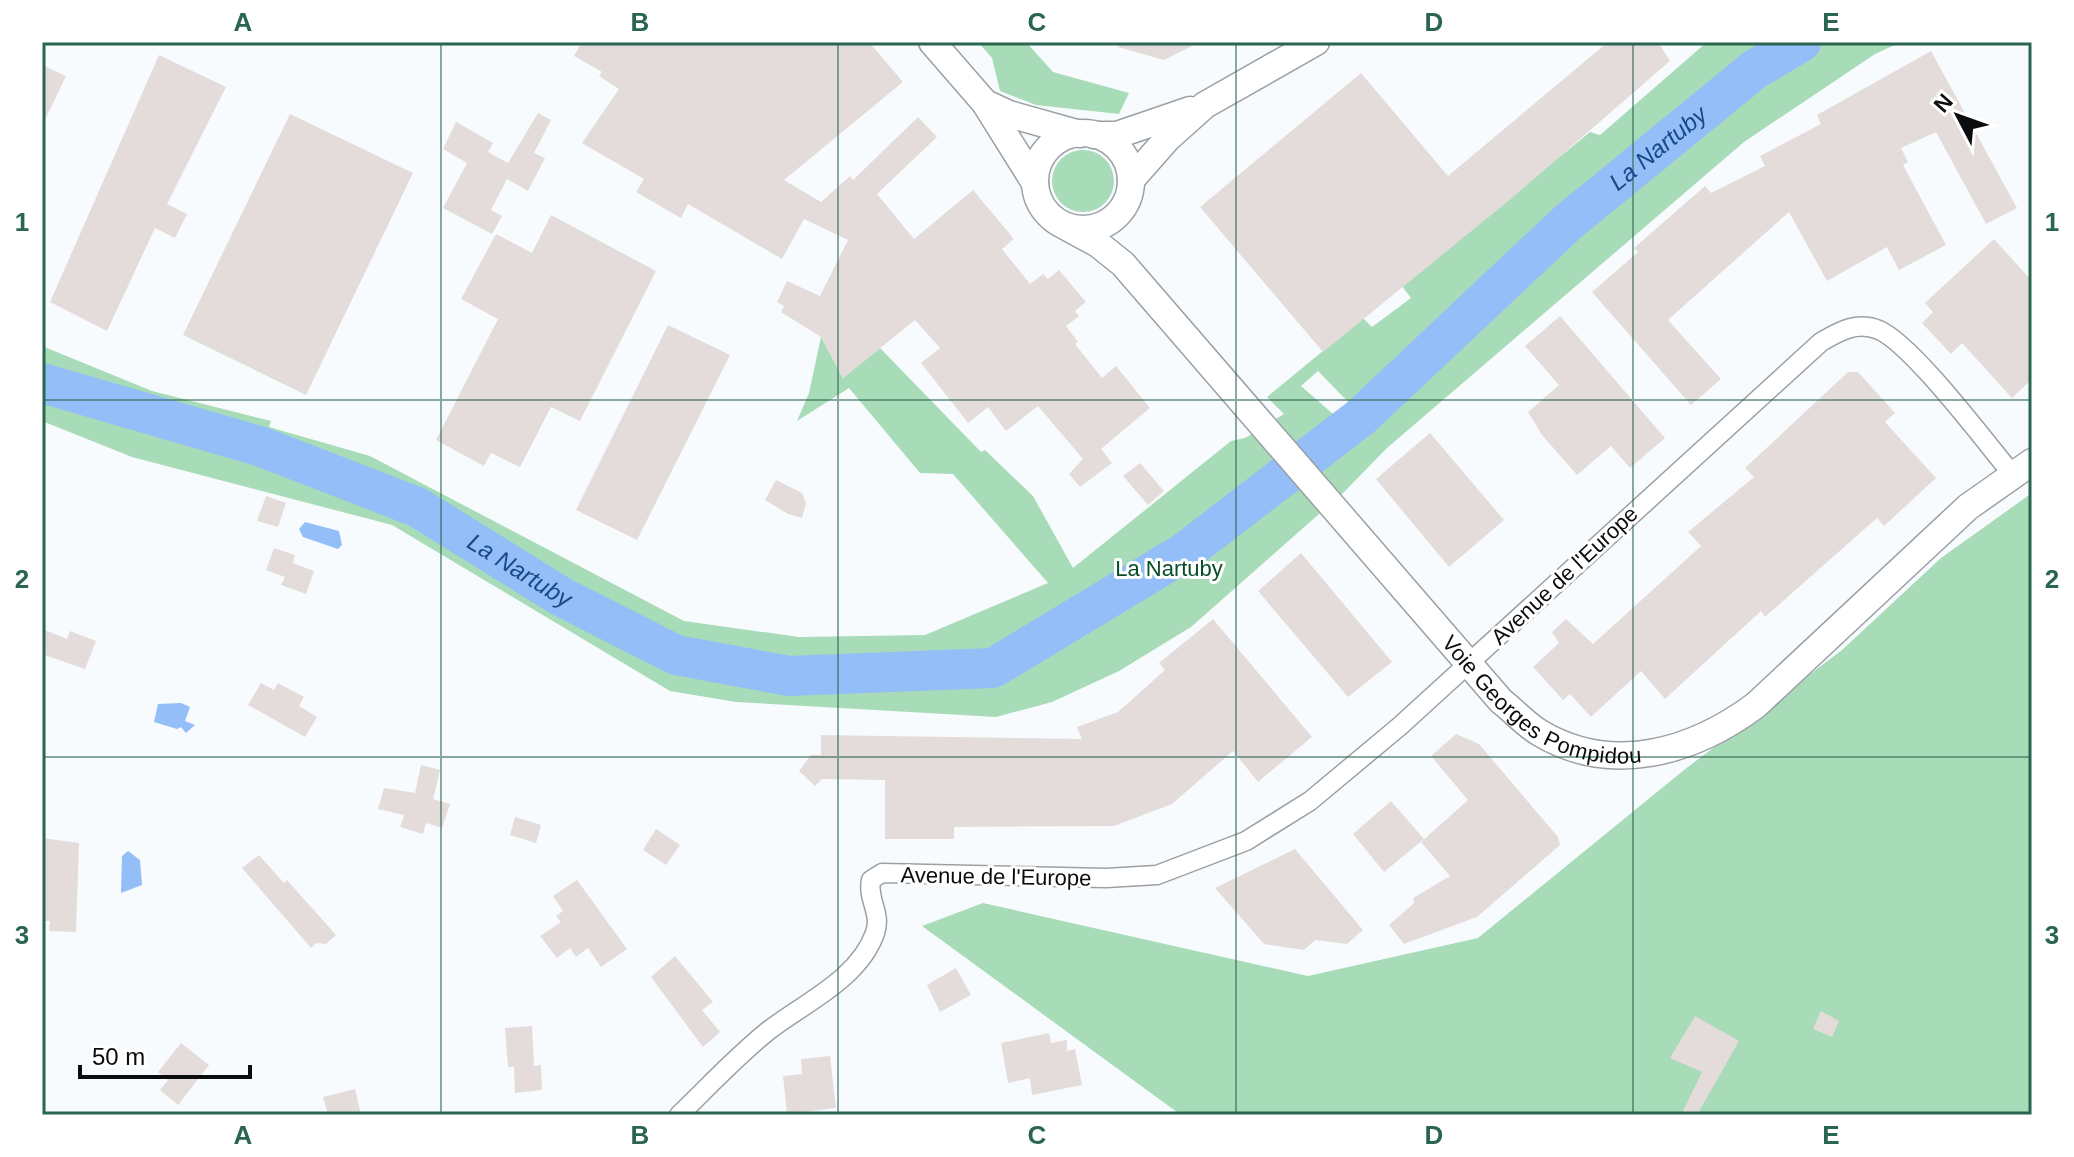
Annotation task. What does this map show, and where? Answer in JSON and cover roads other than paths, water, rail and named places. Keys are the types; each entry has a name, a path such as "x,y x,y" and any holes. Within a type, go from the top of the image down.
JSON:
{"street":[{"path":"932,42 985,103 1035,183 1041,206 1065,226 1096,227 1111,221 1128,191 1168,138 1205,105"},
{"path":"1035,183 1037,167 1050,147 1062,138 1125,133 1205,105 1316,42"},
{"path":"985,103 1009,114 1087,134 1120,151 1128,191 1120,228 1123,264"},
{"name":"Voie Georges Pompidou","path":"1065,226 1098,244 1123,264 1501,701 1539,733 1618,756 1665,753 1732,723 1756,705 1968,507 2023,469"},
{"name":"Avenue de l'Europe","path":"679,1115 767,1032 824,993 861,958 875,932 877,914 868,895 871,880 882,873 1106,878 1157,875 1246,841 1310,801 1469,663 1816,346 1850,326 1878,330 1901,346 2023,469"}],"water":[{"path":"305,522 339,531 342,545 338,549 303,537 299,529"},
{"path":"181,703 190,707 185,721 195,725 186,733 181,727 177,729 154,722 158,704"},
{"path":"128,851 140,860 142,885 121,893 122,856"}],"waterway":[{"name":"La Nartuby","path":"42,383 259,446 417,507 562,597 676,655 789,676 993,668 1185,552 1361,417 1567,223 1754,70 1801,42"}]}
